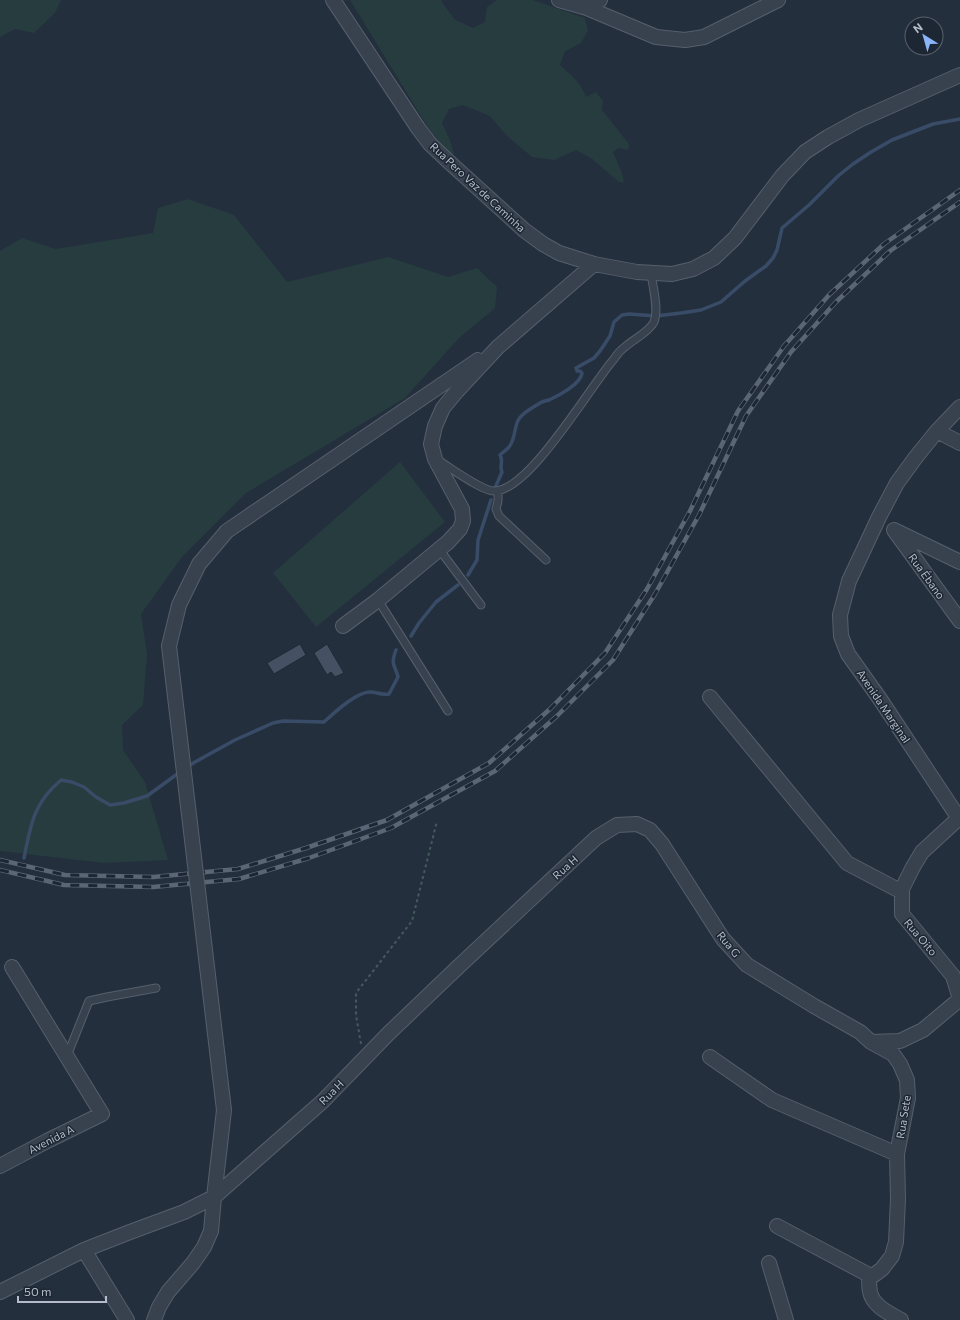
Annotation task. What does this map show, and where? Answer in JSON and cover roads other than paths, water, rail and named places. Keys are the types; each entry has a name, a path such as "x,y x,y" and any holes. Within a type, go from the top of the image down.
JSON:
{"street":[{"name":"Rua Pero Vaz de Caminha","path":"333,0 430,144 524,230 543,244 559,253 594,264 651,274 672,274 693,269 714,258 735,238 782,176 806,152 828,137 859,120 960,75"},
{"path":"559,0 587,8 656,37 685,40 704,37 778,0"},
{"path":"587,8 600,0"},
{"path":"154,1320 168,1292 193,1263 204,1247 211,1231 224,1110 169,646 179,605 199,564 226,531 498,346 594,264"},
{"path":"343,626 378,600 448,542 460,529 463,521 462,510 435,459 431,444 435,426 443,408 498,346"},
{"name":"Avenida Marginal","path":"959,819 848,654 841,636 840,615 849,581 879,517 897,483 937,431 960,407"},
{"path":"937,431 960,443"},
{"path":"879,517 894,530 960,562"},
{"name":"Rua Ébano","path":"894,530 960,621"},
{"path":"710,697 847,863 902,892"},
{"name":"Rua Oito","path":"959,819 922,852 913,867 902,892 902,914 953,976 960,999"},
{"name":"Rua G","path":"617,825 637,824 650,830 662,844 723,939 747,965 860,1032 871,1042"},
{"name":"Rua H","path":"0,1292 84,1250 184,1212 214,1197 323,1101 451,973 534,895 596,838 617,825"},
{"path":"12,967 67,1056"},
{"path":"871,1042 900,1041 923,1030 960,999"},
{"name":"Rua Sete","path":"869,1275 874,1275 882,1269 892,1256 896,1242 898,1199 897,1154 908,1098 907,1080 900,1064 893,1054 871,1042"},
{"name":"Avenida A","path":"0,1166 102,1114 67,1056"},
{"path":"710,1057 772,1100 897,1154"},
{"path":"777,1226 869,1275 870,1293 874,1301 880,1307 901,1320"},
{"path":"84,1250 126,1320"},
{"path":"769,1263 786,1320"},
{"path":"163,1301 163,1320"}],"lane":[{"path":"435,459 484,489 494,491 506,489 521,478 535,465 614,358 625,346 646,330 654,321 655,306 651,274"},
{"path":"498,490 496,509 499,516 546,560"},
{"path":"439,549 481,605"},
{"path":"378,600 448,711"},
{"path":"67,1056 89,1001 156,988"}],"waterway":[{"path":"495,488 502,472 502,459 500,455 511,444 516,426 523,414 541,402 563,393 578,381 582,373 577,371 576,368 594,358 610,336 614,322 622,315 629,314 656,316 681,313 701,310 721,302 745,281 766,266 773,258 777,250 782,228 853,164 892,140 933,124 960,119"},
{"path":"468,575 477,560 478,540 491,500"},
{"path":"411,636 419,623 436,602 458,585"},
{"path":"187,767 235,740 273,723 283,721 324,722 358,695 370,692 389,694 398,677 393,662 396,650"},
{"path":"24,858 31,825 39,806 44,798 61,780 72,782 84,787 96,797 110,805 124,803 147,796 180,772"}],"railway":[{"path":"0,860 65,875 153,877 238,869 306,848 387,820 489,763 550,709 605,653 647,589 690,511 738,411 784,346 829,295 884,244 960,190"},
{"path":"0,870 64,885 153,887 239,879 309,858 391,828 495,771 557,716 613,660 655,594 699,515 746,416 791,352 836,302 890,251 960,202"}]}
